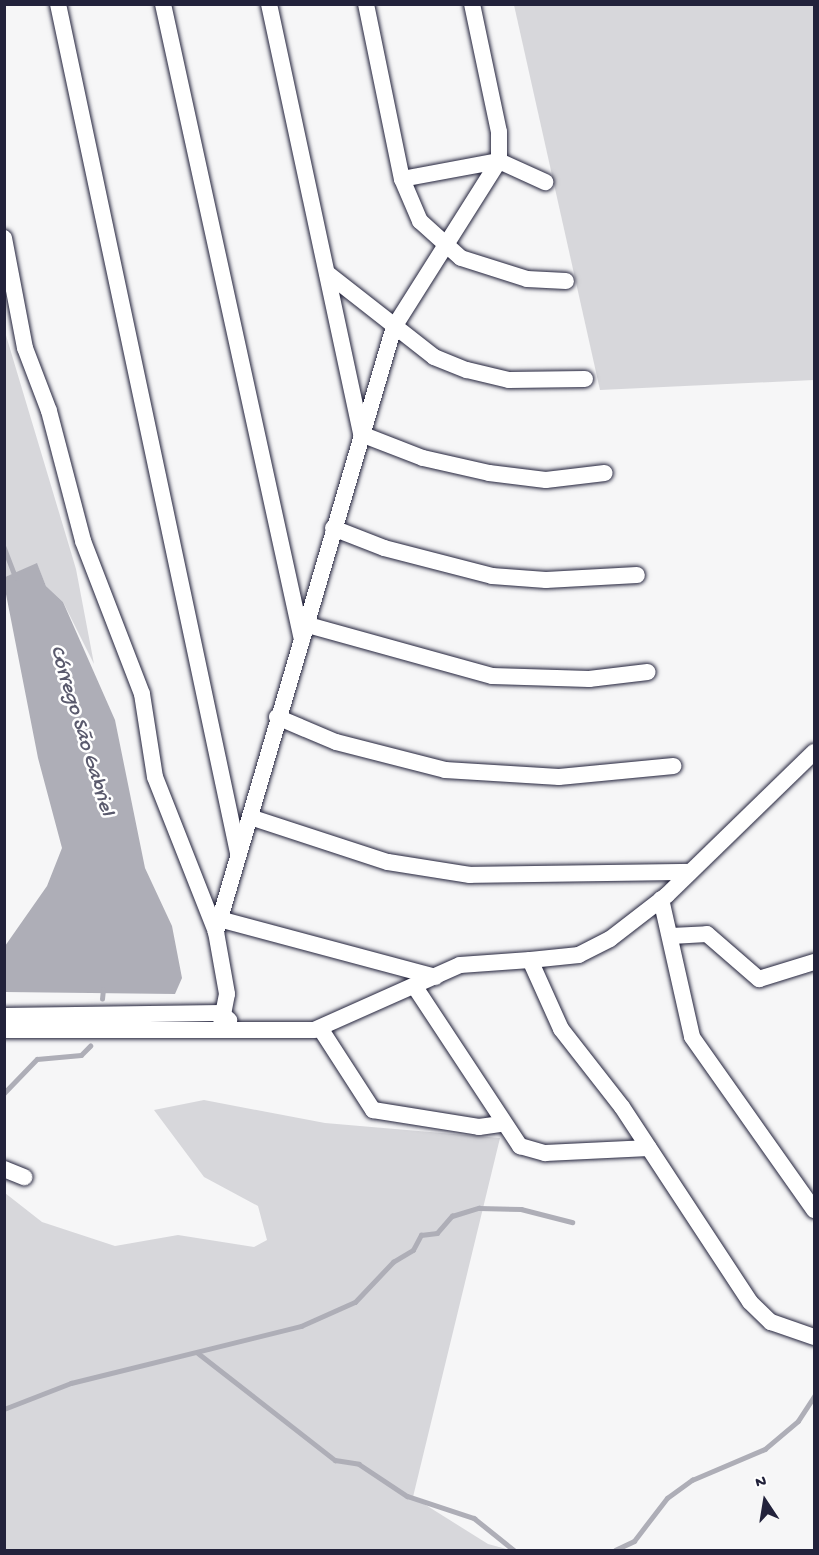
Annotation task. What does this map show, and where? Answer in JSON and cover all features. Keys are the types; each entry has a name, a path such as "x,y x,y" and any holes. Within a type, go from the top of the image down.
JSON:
{"street":[{"path":"58,4 238,854"},
{"path":"163,4 305,632"},
{"path":"269,4 361,434"},
{"path":"366,4 402,179 420,220 461,258 495,272 566,280"},
{"path":"220,926 277,717 305,632 333,528 394,327 444,244 499,161 499,132 472,4"},
{"path":"402,179 499,161 545,182"},
{"path":"4,238 25,348 49,411 83,541 142,694 155,777 220,926 226,994 221,1021"},
{"path":"327,273 434,357 467,370 509,380 585,379"},
{"path":"361,434 423,458 489,473 546,480 605,473"},
{"path":"333,528 384,548 492,576 546,580 637,575"},
{"path":"305,632 492,676 590,679 648,672"},
{"path":"277,717 336,742 445,770 559,777 673,766"},
{"path":"4,1016 221,1021 239,1029 320,1028 477,961 579,956 661,899 814,752"},
{"path":"250,817 387,862 470,875 690,872"},
{"path":"661,899 692,1037 814,1210"},
{"path":"220,926 435,977"},
{"path":"671,936 707,934 759,979 814,962"},
{"path":"530,960 561,1029 649,1148 750,1302 771,1322 814,1337"},
{"path":"415,987 500,1124 520,1146 544,1153 649,1148"},
{"path":"4,1030 221,1021"},
{"path":"320,1028 373,1110 479,1127 500,1124"},
{"path":"4,1169 24,1177"}],"shaded area":[{"path":"514,5 814,5 814,380 600,390"},
{"path":"5,332 76,569 94,664 63,602 46,586 37,564 5,577"},
{"path":"204,1100 325,1123 500,1138 413,1497 488,1544 510,1550 5,1550 5,1193 42,1222 115,1246 178,1235 254,1247 267,1240 258,1206 204,1177 154,1110"}],"water":[{"path":"37,563 46,586 63,602 115,720 145,868 172,926 182,978 175,994 5,992 5,946 47,886 62,848 38,758 5,589 5,577"}],"waterway":[{"name":"Córrego São Gabriel","path":"4,547 16,578"},
{"name":"Córrego São Gabriel","path":"102,999 103,990"},
{"name":"Córrego São Gabriel","path":"4,1093 37,1059 81,1055 90,1046"},
{"path":"4,1409 71,1383 301,1326 355,1302 393,1262 413,1250 421,1235 437,1233 452,1216 479,1208 521,1209 572,1222"},
{"path":"198,1353 335,1460 359,1464 407,1496 474,1518 514,1550"},
{"path":"615,1550 634,1541 667,1498 692,1480 765,1449 798,1421 814,1396"}]}
